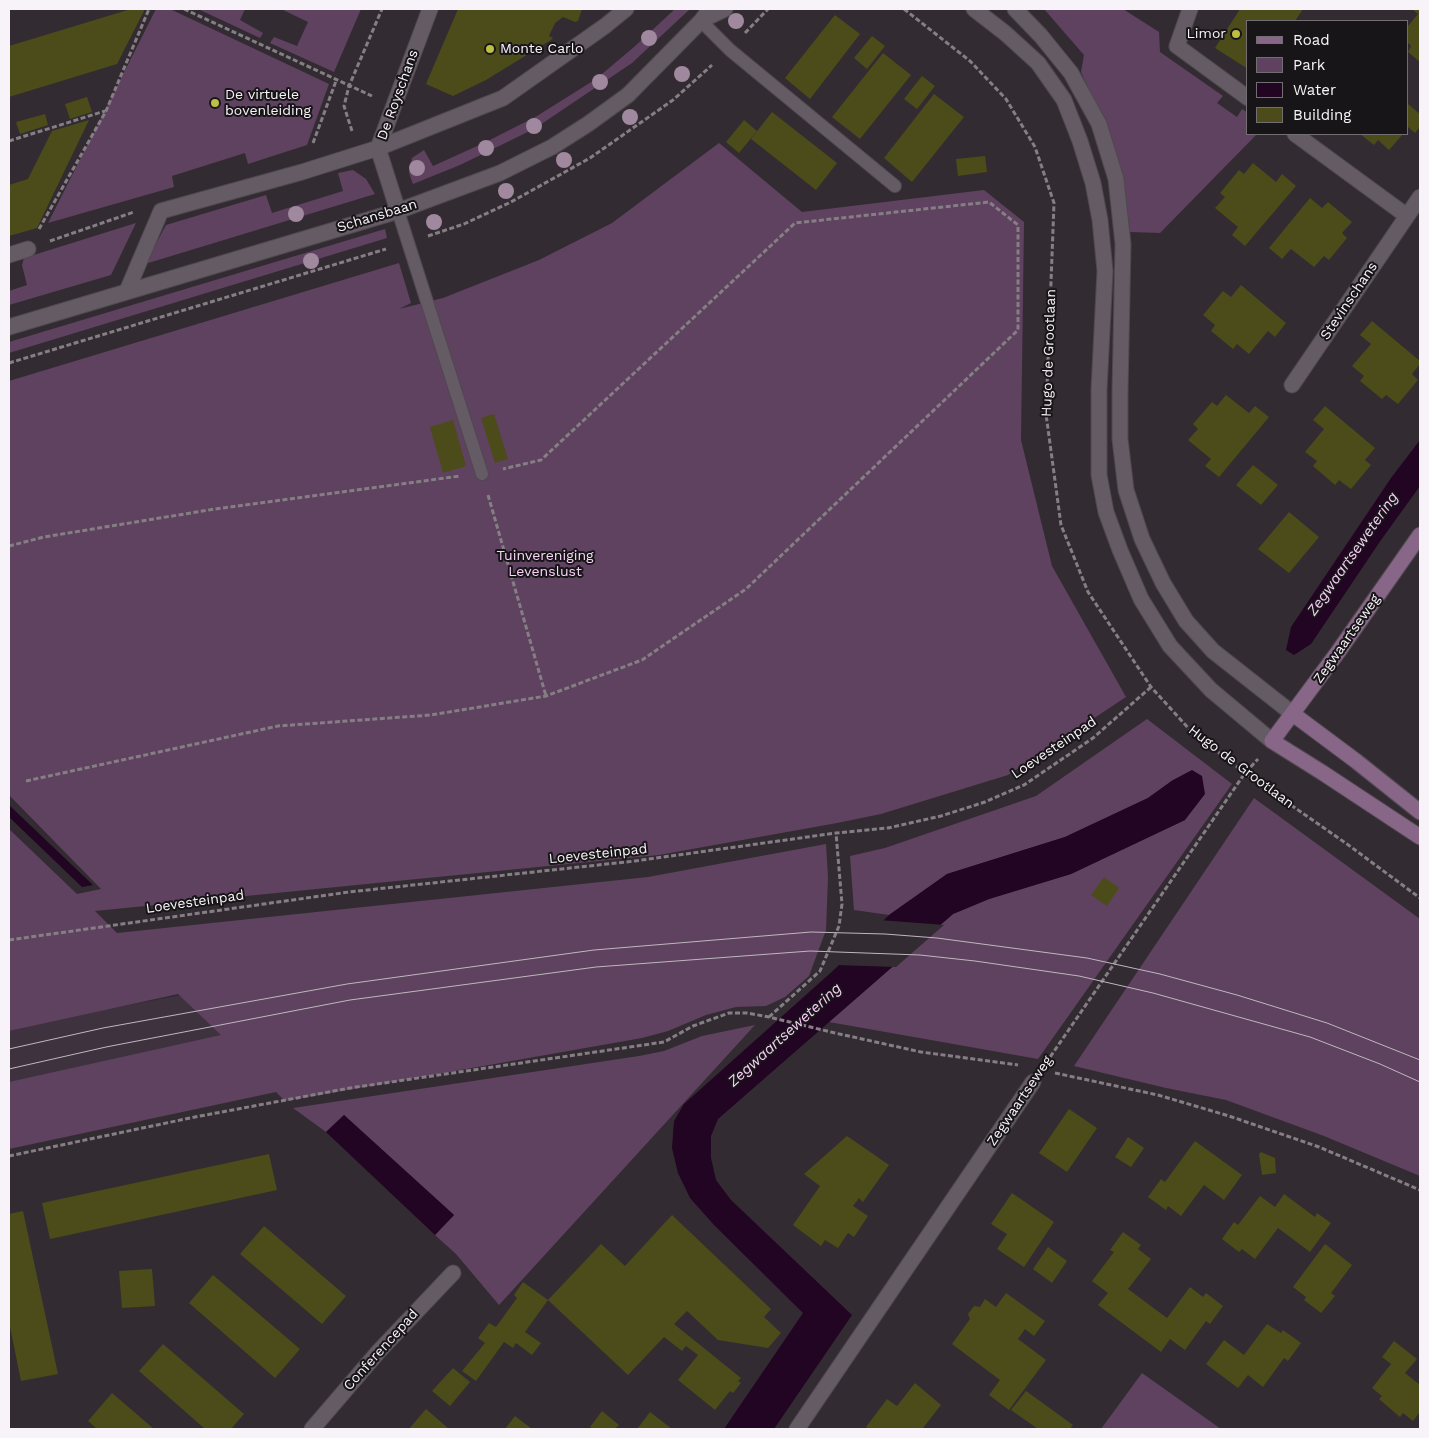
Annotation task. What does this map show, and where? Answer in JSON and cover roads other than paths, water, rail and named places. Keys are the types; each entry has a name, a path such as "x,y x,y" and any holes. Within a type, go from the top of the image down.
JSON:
{"main road":[{"name":"Zegwaartseweg","path":"1272,741 1420,535"},
{"path":"1293,714 1356,760 1420,812"},
{"path":"1272,741 1420,837"}],"street":[{"name":"De Royschans","path":"398,210 378,148 430,9"},
{"path":"127,291 161,211 302,172 378,148 502,98 605,26 626,9"},
{"name":"Schansbaan","path":"9,327 398,210 500,173 552,147 628,95 706,15 724,9"},
{"path":"974,9 1005,33 1038,63 1064,100 1080,141 1092,183 1100,220 1105,271 1099,390 1099,475 1106,512 1120,550 1141,599 1170,646 1211,690 1272,741"},
{"path":"1015,9 1041,36 1071,73 1099,124 1116,179 1123,244 1120,439 1126,490 1142,539 1163,583 1186,622 1214,651 1293,714"},
{"path":"1190,9 1177,46 1246,97"},
{"path":"1296,135 1407,216"},
{"name":"Stevinschans","path":"1292,385 1420,197"},
{"path":"9,255 28,249"},
{"name":"Zegwaartseweg","path":"796,1429 1037,1077"},
{"name":"Conferencepad","path":"312,1429 379,1351 452,1273"}],"lane":[{"path":"706,15 730,50 894,186"},
{"path":"398,210 482,474"}],"water":[{"name":"Zegwaartsewetering","path":"1420,440 1420,486 1311,644 1294,655 1286,650 1291,627 1391,478"},
{"name":"Zegwaartsewetering","path":"1192,770 1202,776 1205,794 1185,820 1071,874 989,899 953,914 718,1119 711,1136 711,1158 716,1180 731,1200 852,1315 774,1429 724,1429 803,1313 714,1225 690,1198 678,1173 672,1148 674,1121 684,1104 836,968 889,915 947,874 1065,837 1148,798 1173,780"},
{"path":"9,805 93,885 82,887 9,817"},
{"path":"344,1115 454,1215 435,1235 326,1132"}],"tram line":[{"path":"9,1049 103,1028 347,984 594,950 811,932 885,934 937,938 1087,958 1160,974 1237,995 1327,1023 1420,1060"},
{"path":"9,1069 106,1047 350,1000 596,967 810,951 920,955 1079,976 1153,993 1310,1037 1380,1064 1420,1082"}],"place":[{"name":"Limor","path":"1236,34"},
{"name":"Monte Carlo","path":"490,49"},
{"name":"De virtuele bovenleiding","path":"215,103"}],"park label":[{"name":"Tuinvereniging Levenslust","path":"545,564"}]}
